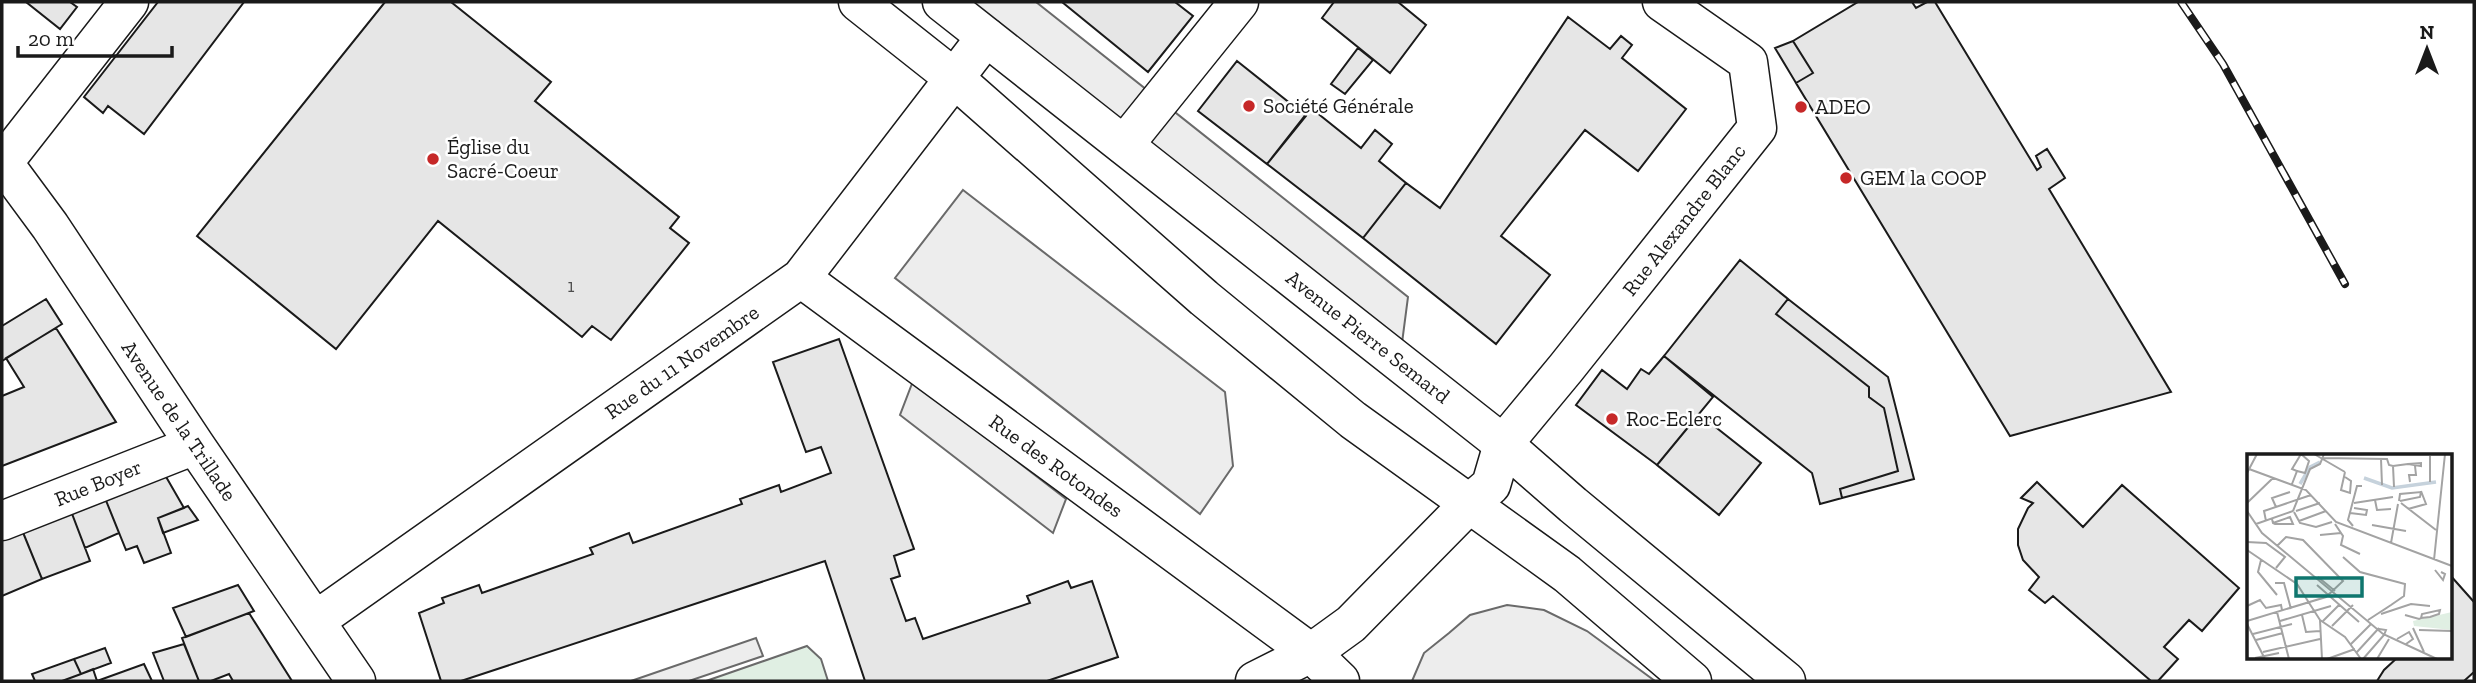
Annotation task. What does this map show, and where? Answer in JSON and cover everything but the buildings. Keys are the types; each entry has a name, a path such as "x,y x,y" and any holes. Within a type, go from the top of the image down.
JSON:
{"street":[{"path":"5,171 129,2"},
{"path":"858,2 954,78 1204,298 1353,420 1567,573 1692,681"},
{"name":"Avenue Pierre Semard","path":"942,2 1503,443 1786,681"},
{"path":"1124,145 1239,2"},
{"name":"Rue Alexandre Blanc","path":"1503,443 1757,128 1748,62 1662,2"},
{"name":"Rue du 11 Novembre","path":"315,621 801,278 986,37"},
{"name":"Avenue de la Trillade","path":"5,171 50,226 356,681"},
{"name":"Rue des Rotondes","path":"801,278 1311,653 1340,681"},
{"path":"1255,681 1311,653 1351,624 1491,485 1503,443"},
{"name":"Rue Boyer","path":"2,521 195,445"}],"green space":[{"path":"807,646 821,659 828,681 706,681"}],"shaded area":[{"path":"971,2 1036,2 1408,297 1402,343"},
{"path":"963,190 1225,392 1233,466 1200,514 895,278"},
{"path":"913,381 1066,499 1053,533 900,415"},
{"path":"1507,605 1544,610 1587,631 1655,681 1412,681 1424,653 1470,615"},
{"path":"756,638 763,656 689,681 631,681"}],"railway":[{"path":"2181,2 2223,64 2345,284"}],"place":[{"name":"Société Générale","path":"1249,106"},
{"name":"ADEO","path":"1801,107"},
{"name":"Église du Sacré-Coeur","path":"433,159"},
{"name":"GEM la COOP","path":"1846,178"},
{"name":"Roc-Eclerc","path":"1612,419"}]}
